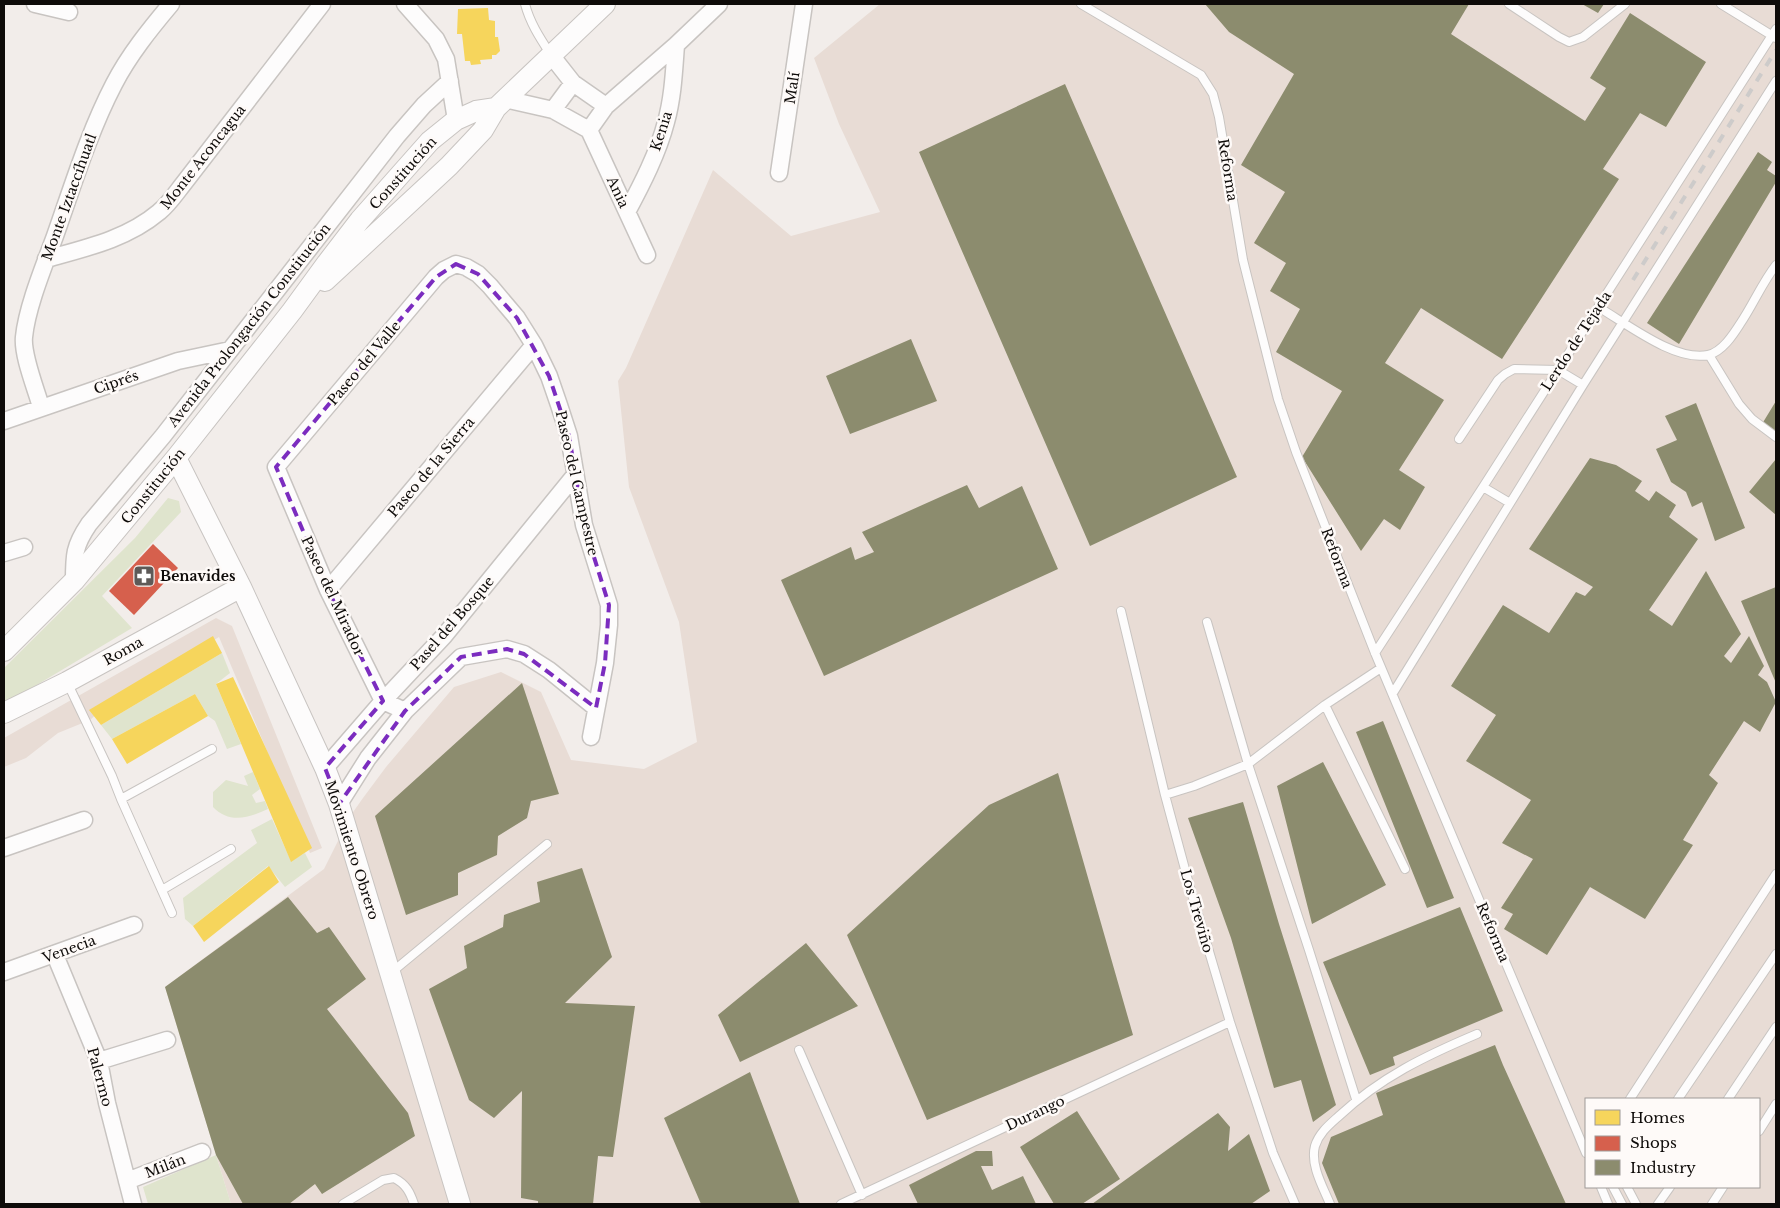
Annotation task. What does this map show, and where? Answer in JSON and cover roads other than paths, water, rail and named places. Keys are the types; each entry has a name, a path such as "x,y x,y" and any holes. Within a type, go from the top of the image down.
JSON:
{"street":[{"path":"35,4 69,12"},
{"name":"Monte Iztaccíhuatl","path":"41,407 27,360 23,339 28,316 46,259 93,130 114,83 139,43 171,4"},
{"name":"Monte Aconcagua","path":"46,259 115,239 160,212 322,4"},
{"path":"405,4 436,39 446,59 456,120"},
{"name":"Constitución","path":"292,311 449,166 483,130 500,104 606,4"},
{"path":"500,104 554,110 589,130 606,106 720,4"},
{"name":"Malí","path":"779,173 804,4"},
{"name":"Kenia","path":"627,212 639,190 666,124 672,90 676,45"},
{"path":"551,55 572,83 606,106"},
{"name":"Avenida Prolongación Constitución","path":"74,581 74,556 79,538 89,524 163,436 397,136 424,105 450,81"},
{"path":"554,110 572,83"},
{"name":"Constitución","path":"4,651 74,581 176,458 292,311 360,220 430,141 456,120 476,111 500,104"},
{"name":"Ania","path":"589,130 647,254"},
{"name":"Paseo del Campestre","path":"456,264 466,266 484,280 517,318 534,345 549,376 569,436 584,525 609,605 606,663 591,737"},
{"name":"Paseo del Valle","path":"276,467 436,277 444,270 456,264"},
{"name":"Paseo de la Sierra","path":"328,590 534,345"},
{"name":"Ciprés","path":"4,421 178,361 230,350"},
{"path":"163,436 176,458"},
{"name":"Movimiento Obrero","path":"176,458 241,587 325,768 339,804 460,1204"},
{"name":"Paseo del Mirador","path":"276,467 328,590 383,701"},
{"name":"Pasel del Bosque","path":"325,768 383,701 444,636 575,476"},
{"path":"4,553 24,547"},
{"name":"Roma","path":"4,713 67,682 241,587"},
{"path":"444,636 461,656"},
{"path":"339,804 368,758 405,711 461,656 507,649 524,654 549,670 596,708"},
{"path":"383,701 405,711"},
{"path":"4,848 84,820"},
{"name":"Venecia","path":"4,972 134,925"},
{"name":"Palermo","path":"54,955 99,1061 107,1103 133,1204"},
{"path":"99,1061 167,1040"},
{"name":"Milán","path":"127,1181 202,1152"}],"lane":[{"path":"525,4 528,16 536,32 551,55"},
{"name":"Reforma","path":"1081,4 1201,75 1212,94 1219,118 1243,260 1278,399 1296,452 1374,653 1585,1151"},
{"path":"1509,4 1559,38 1569,42 1583,37 1625,4"},
{"path":"1721,4 1775,34"},
{"name":"Lerdo de Tejada","path":"1374,653 1775,34"},
{"name":"Lerdo de Tejada","path":"1392,693 1623,321 1776,81"},
{"path":"1598,307 1672,351 1692,356 1709,355 1724,345 1735,331 1776,265"},
{"path":"1709,355 1739,404 1752,419 1776,437"},
{"path":"1459,440 1498,380 1514,369 1558,370 1583,385"},
{"path":"1483,487 1510,503"},
{"name":"Los Treviño","path":"1120,611 1189,884 1230,1022 1273,1153 1295,1204"},
{"path":"1207,622 1248,764 1310,950 1356,1100"},
{"path":"1165,795 1194,786 1248,764 1325,705 1381,668"},
{"path":"67,682 112,776 172,913"},
{"path":"1325,705 1405,869"},
{"path":"121,799 212,749"},
{"path":"390,973 547,844"},
{"path":"162,890 231,849"},
{"path":"1631,1098 1776,874"},
{"path":"1679,1098 1776,954"},
{"name":"Durango","path":"841,1204 1230,1022"},
{"path":"1729,1098 1776,1027"},
{"path":"1330,1204 1314,1161 1315,1146 1323,1131 1356,1100 1394,1073 1432,1053 1477,1034"},
{"path":"799,1050 862,1195"},
{"path":"1760,1129 1776,1104"},
{"path":"344,1204 383,1180 394,1178 406,1185 414,1204"},
{"path":"1601,1188 1608,1204"},
{"path":"1614,1188 1622,1204"},
{"path":"1628,1188 1636,1204"},
{"path":"1658,1204 1669,1188"},
{"path":"1712,1204 1722,1188"}],"railway":[{"path":"1633,280 1776,50"}],"place":[{"name":"Benavides","path":"144,576"}]}
